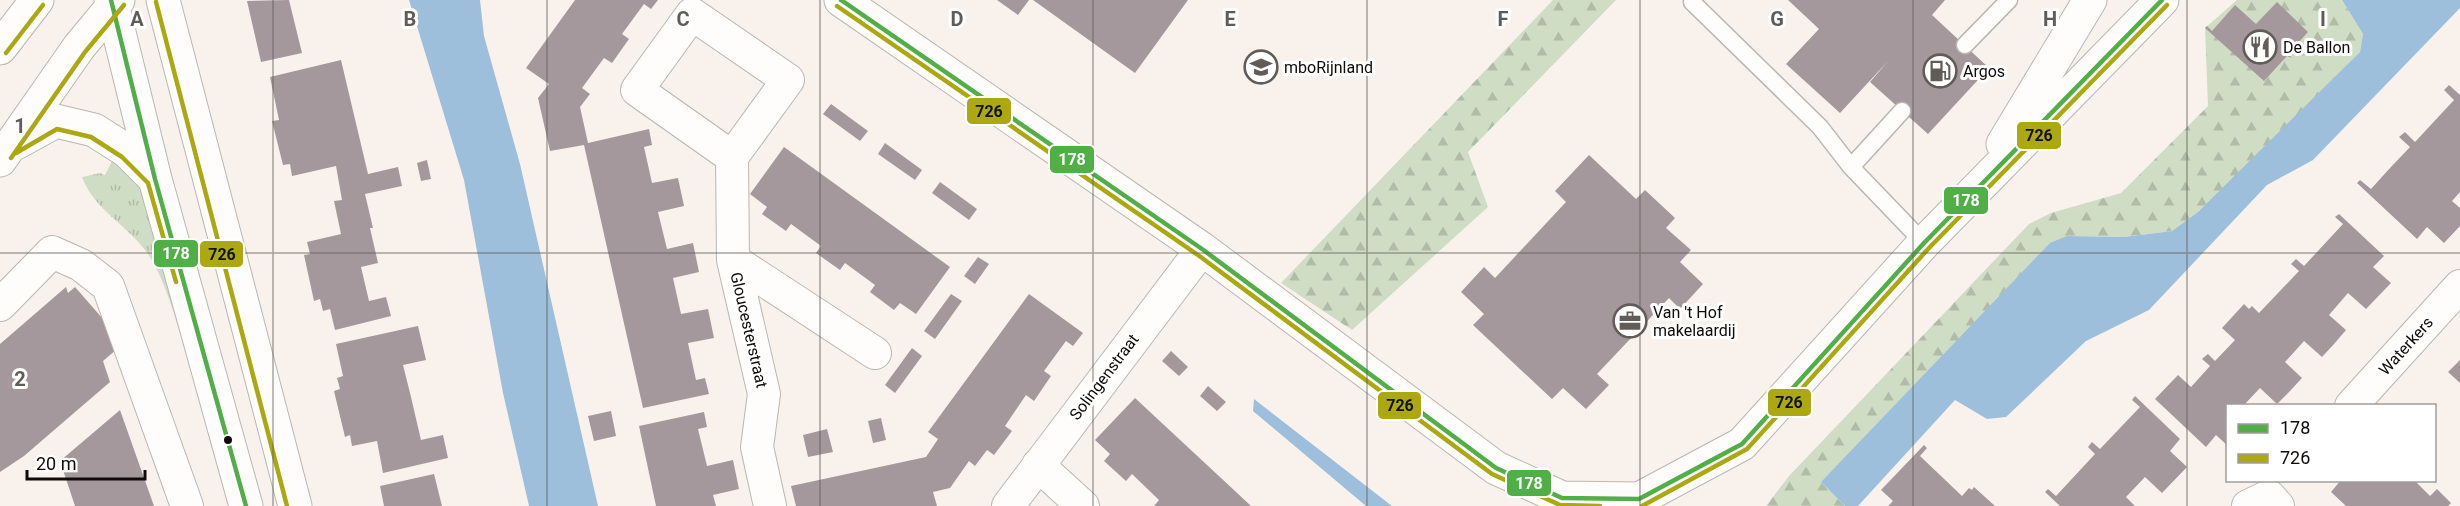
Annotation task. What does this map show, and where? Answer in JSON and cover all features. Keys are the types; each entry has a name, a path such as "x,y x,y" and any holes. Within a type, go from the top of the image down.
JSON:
{"main road":[{"path":"0,48 37,0"},
{"path":"163,0 295,506"},
{"path":"841,0 1202,249 1496,468 1562,498 1639,499 1742,444 1924,243 2162,0"},
{"path":"1976,189 2090,0"},
{"path":"6,153 79,47 114,2"},
{"path":"114,2 155,179 246,506"},
{"path":"6,153 56,121 94,130 127,151 155,179"}],"street":[{"path":"692,14 788,80 732,157 638,90 692,14"},
{"name":"Gloucesterstraat","path":"732,157 733,260 764,394 757,447 770,506"},
{"name":"Solingenstraat","path":"1008,506 1202,249"},
{"path":"0,305 52,252 81,265 108,286 187,506"},
{"name":"Gloucesterstraat","path":"733,260 875,353"},
{"name":"Waterkers","path":"2352,404 2460,286"},
{"path":"1038,465 1083,506"}],"lane":[{"path":"1694,0 1692,2 1820,127 1851,167 1924,243"},
{"path":"1965,45 2009,0"},
{"path":"1851,167 1902,111"}],"green space":[{"path":"1553,0 1616,0 1468,152 1488,207 1352,330 1281,283"},
{"path":"2237,0 2342,0 2363,34 2360,52 2253,160 2198,212 2172,231 2124,237 2067,236 1821,482 1845,506 1766,506 1789,476 2029,224 2051,213 2121,193 2208,106 2205,28"},
{"path":"112,161 137,181 145,196 192,371 168,295 155,266 140,244 95,199 87,189 82,177 100,173 105,175"}],"water":[{"path":"409,0 480,0 484,36 520,164 598,506 529,506 503,393 464,180"},
{"path":"2342,0 2460,0 2460,8 2313,160 2267,185 2149,310 2086,341 2006,417 1987,419 1955,400 1858,506 1845,506 1821,482 2050,243 2067,236 2124,237 2172,231 2198,212 2360,52 2363,34"},
{"path":"1254,399 1392,506 1366,506 1253,411"}],"building":[{"path":"289,0 302,53 261,62 247,1"},
{"path":"575,0 658,0 651,9 644,4 622,34 629,39 612,63 604,58 582,88 590,94 580,107 588,143 649,129 652,145 644,147 652,183 678,178 684,206 658,212 667,249 693,243 699,272 673,278 681,314 708,309 714,338 688,343 696,380 705,378 709,394 643,408 584,145 550,151 538,98 549,84 526,68"},
{"path":"997,0 1029,0 1018,15"},
{"path":"1033,0 1188,0 1135,73"},
{"path":"1788,0 1945,0 1932,15 1989,68 1928,134 1870,82 1889,60 1840,113 1786,64 1819,29"},
{"name":"De Ballon","path":"2277,2 2308,32 2288,54 2292,58 2287,56 2264,81 2205,28 2207,26 2212,31 2235,5 2256,24"},
{"path":"341,60 368,174 398,167 402,186 365,194 378,263 361,267 369,301 386,297 391,316 335,330 330,309 323,311 320,299 314,301 304,255 310,254 307,242 341,234 334,201 342,200 336,166 292,176 290,164 283,165 272,121 279,120 270,77"},
{"path":"2449,85 2460,95 2460,192 2452,201 2460,208 2460,226 2444,243 2427,227 2417,239 2357,183 2360,180 2371,189 2410,147 2399,137 2405,132 2415,142 2454,100 2444,90"},
{"path":"831,104 868,131 860,141 823,114"},
{"path":"885,143 922,170 915,180 878,154"},
{"path":"784,147 950,267 916,314 900,303 894,310 870,292 875,285 845,263 840,270 816,253 821,246 791,224 786,231 762,214 767,207 750,194"},
{"path":"1589,155 1636,199 1645,190 1675,218 1666,228 1691,250 1680,262 1703,284 1680,309 1669,298 1597,374 1609,385 1586,409 1563,388 1552,399 1473,325 1484,314 1461,292 1484,267 1495,278 1566,202 1555,191"},
{"path":"427,160 431,179 421,181 417,163"},
{"path":"940,182 977,209 969,220 932,193"},
{"path":"2339,214 2384,256 2373,267 2391,283 2366,309 2348,293 2329,315 2346,330 2334,344 2322,357 2304,341 2285,362 2302,378 2290,391 2277,404 2260,388 2245,404 2226,404 2226,444 2216,435 2206,447 2155,399 2178,375 2191,387 2210,366 2202,359 2208,354 2215,361 2235,340 2222,328 2244,304 2249,309 2252,306 2259,313 2299,271 2291,264 2296,259 2304,266 2343,224 2335,217"},
{"path":"978,257 989,264 975,284 964,276"},
{"path":"66,287 68,293 75,287 124,343 103,361 110,382 24,456 0,472 0,344"},
{"path":"951,294 962,301 935,339 924,331"},
{"path":"1029,294 1083,333 1073,346 1066,341 1044,371 1051,376 1034,401 1026,395 1005,426 1012,431 994,455 987,450 975,466 969,461 950,488 933,492 937,506 796,506 791,486 926,457 938,439 928,432"},
{"path":"418,326 426,360 403,365 421,440 443,435 448,458 383,473 377,441 352,446 350,435 345,437 334,391 340,389 337,378 343,376 336,344"},
{"path":"912,348 922,356 895,393 885,385"},
{"path":"1171,351 1188,367 1179,376 1162,361"},
{"path":"2460,360 2460,383 2448,372"},
{"path":"1208,386 1226,402 1217,411 1200,396"},
{"path":"2135,396 2180,439 2170,451 2187,467 2162,493 2145,477 2126,497 2135,506 2060,506 2045,492 2048,489 2056,496 2095,454 2088,447 2092,442 2100,449 2140,407 2132,400"},
{"path":"1135,398 1251,506 1154,506 1159,500 1132,474 1126,481 1104,461 1110,454 1095,440"},
{"path":"120,410 154,506 75,506 60,461"},
{"path":"611,411 616,436 594,441 588,416"},
{"path":"704,412 707,427 698,429 707,466 733,460 739,489 713,495 716,506 656,506 639,426"},
{"path":"881,418 886,440 873,443 868,421"},
{"path":"827,429 833,452 808,457 803,435"},
{"path":"1924,445 1927,448 1920,456 1962,496 1969,488 1972,490 1974,487 1995,506 1888,506 1893,501 1881,490"},
{"path":"434,474 442,506 384,506 380,486"},
{"path":"2339,482 2416,482 2430,496 2437,489 2451,503 2448,506 2346,506 2331,492"}],"transit line":[{"name":"178","path":"111,0 155,179 246,506"},
{"name":"178","path":"841,0 1202,249 1496,468 1562,498 1639,499 1742,444 1924,243 2162,0"},
{"name":"726","path":"156,2 287,506"},
{"name":"726","path":"6,53 43,5"},
{"name":"726","path":"11,158 85,52 124,5"},
{"name":"726","path":"1642,506 1747,449 1929,248 2167,5"},
{"name":"726","path":"837,6 1198,255 1492,474 1560,505 1600,506"},
{"name":"726","path":"16,153 57,129 91,137 122,157 148,183 176,282"}],"place":[{"name":"De Ballon","path":"2260,47"},
{"name":"mboRijnland","path":"1261,67"},
{"name":"Argos","path":"1940,71"},
{"name":"Van 't Hof makelaardij","path":"1630,321"}]}
